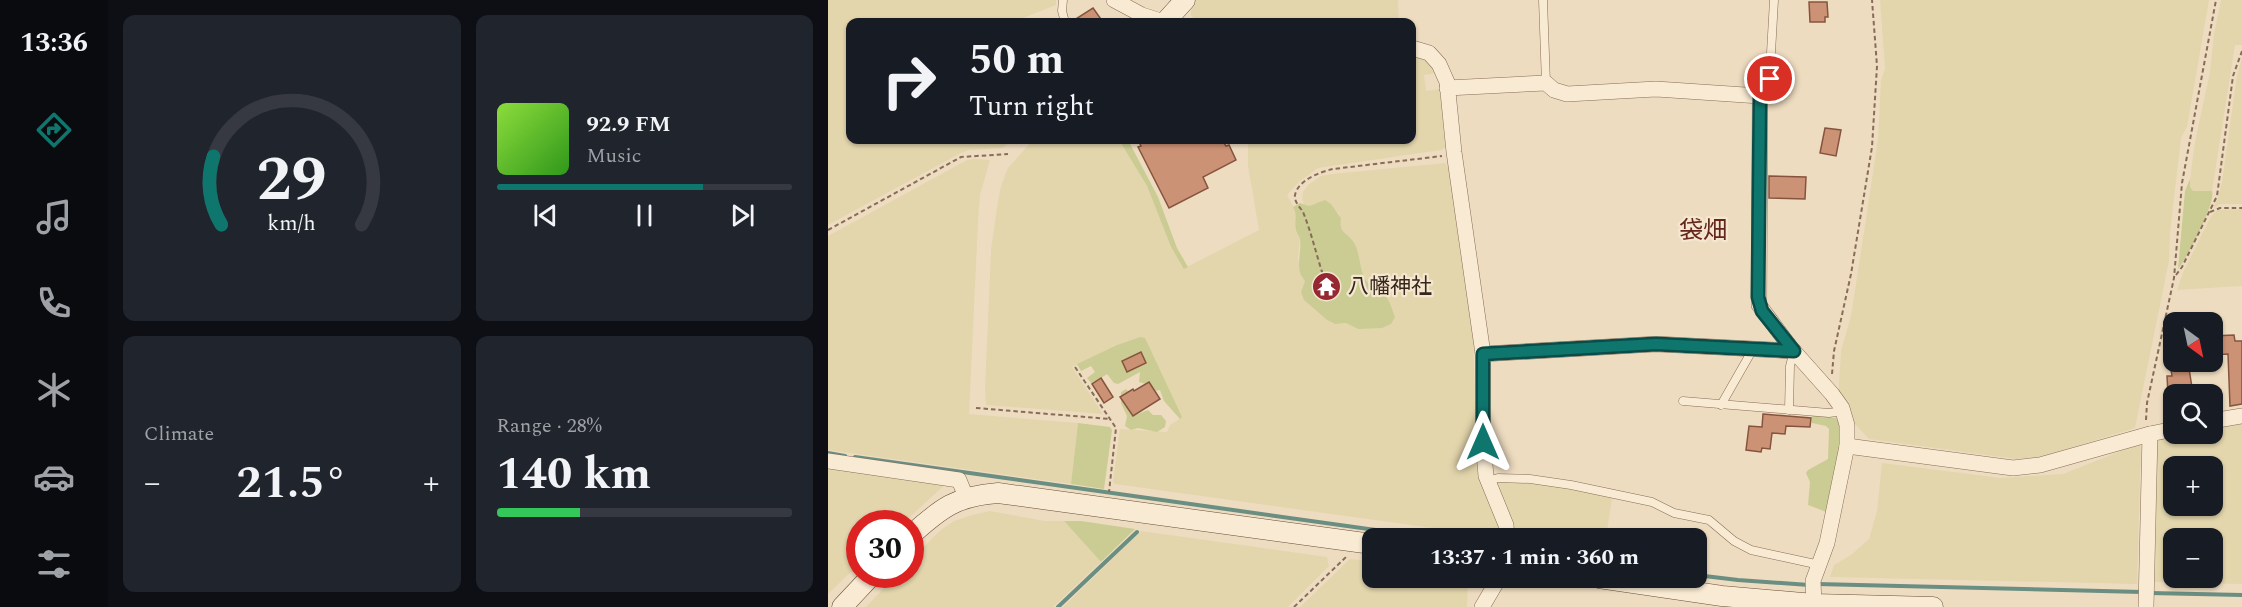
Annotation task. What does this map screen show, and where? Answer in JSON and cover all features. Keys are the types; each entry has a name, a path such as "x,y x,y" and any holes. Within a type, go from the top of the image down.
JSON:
{"street":[{"path":"1114,0 1151,18"},
{"path":"1168,18 1185,0"},
{"path":"1416,49 1429,53 1439,64 1447,88 1454,155 1483,354 1483,442 1487,481 1506,528"},
{"path":"1447,88 1546,83 1554,90 1567,94 1656,89 1760,96 1759,305 1794,351 1832,394 1843,411 1847,425 1848,446 1813,595"},
{"path":"1483,354 1656,344 1794,351"},
{"path":"2223,419 2242,416"},
{"path":"1848,446 2013,468 2040,465 2163,431"},
{"path":"2146,598 2148,434"},
{"path":"828,460 959,480 966,497"},
{"path":"924,523 948,505 966,497 998,493 1362,543"},
{"path":"842,607 860,588"},
{"path":"1482,607 1493,588"},
{"path":"1667,588 1722,596 1813,595 1934,607"}],"lane":[{"path":"1063,0 1064,18"},
{"path":"1543,0 1546,83"},
{"path":"1760,96 1770,88 1774,0"},
{"path":"1721,405 1754,349"},
{"path":"1789,410 1790,366 1794,351"},
{"path":"1683,401 1834,413 1843,411"},
{"path":"1487,481 1498,478 1530,479 1652,502 1679,515 1709,520 1734,541 1751,550 1820,565"}],"path":[{"path":"1832,394 1834,351 1851,274 1872,147 1877,66 1872,0"},
{"path":"2148,434 2147,403 2174,278 2182,183 2216,0"},
{"path":"2174,278 2182,267 2217,196 2234,76 2242,51"},
{"path":"828,230 961,157 1008,154"},
{"path":"1325,281 1295,193 1316,173 1454,155"},
{"path":"2208,214 2220,208 2242,208"},
{"path":"1075,367 1116,428 1109,490"},
{"path":"976,408 1110,419"},
{"path":"1294,607 1362,548"}],"shaded area":[{"path":"828,0 1056,0 1056,5 1023,18 846,18 846,144 1008,144 1002,148 969,150 959,154 828,225"},
{"path":"1194,0 1398,0 1399,18 1193,18 1191,8"},
{"path":"1880,0 2209,0 2187,127 2181,138 2169,261 2135,428 2035,458 2016,459 1869,439 1854,423 1846,401 1839,391 1841,351 1851,316 1878,139 1881,80 1885,69"},
{"path":"2221,0 2242,0 2242,45 2235,45 2212,191 2193,191 2190,187 2190,179 2195,142 2210,72"},
{"path":"1416,55 1425,58 1436,73 1424,75 1426,91 1440,89 1446,147 1441,150 1318,168 1300,181 1287,195 1297,213 1296,229 1300,238 1298,259 1302,278 1306,281 1304,300 1327,320 1335,324 1346,323 1358,329 1379,291 1368,284 1363,275 1353,240 1343,232 1338,212 1316,203 1309,206 1304,204 1303,192 1308,185 1321,176 1332,174 1445,163 1451,171 1473,330 1477,473 1499,528 1432,528 1115,484 1113,481 1120,429 1167,432 1170,425 1182,417 1140,337 1117,345 1072,367 1103,414 986,405 991,250 998,201 1008,168 1029,144 1121,144 1147,186 1171,247 1185,268 1259,230 1248,166 1248,144 1416,144"},
{"path":"2242,58 2242,204 2220,204 2213,208 2222,182 2237,75"},
{"path":"967,160 990,160 980,195 969,414 1078,423 1071,484 828,450 828,236"},
{"path":"2242,209 2242,286 2177,290 2184,270 2211,216 2218,210"},
{"path":"2242,423 2242,584 2223,584 2223,528 2163,528 2163,582 2155,582 2157,443 2163,437 2163,444 2223,444 2223,426"},
{"path":"2141,443 2137,584 1830,577 1834,565 1851,555 1869,539 1877,511 1882,463 2001,478 2063,474"},
{"path":"828,466 947,483 917,510 846,510 846,577 828,594"},
{"path":"1509,480 1560,486 1612,498 1608,528 1509,528 1495,482"},
{"path":"990,511 1045,521 1064,521 1101,562 1053,607 866,607 884,588 924,588 924,546 954,521"},
{"path":"1141,531 1327,557 1329,566 1288,607 1063,607"},
{"path":"1350,559 1362,560 1362,588 1468,588 1467,607 1300,607"}],"green space":[{"path":"1121,144 1130,144 1158,197 1177,248 1188,267 1184,269 1171,247 1147,186"},
{"path":"2190,179 2190,187 2193,191 2212,191 2212,197 2200,230 2178,269 2185,191"},
{"path":"1325,200 1331,204 1341,218 1342,230 1355,245 1366,281 1382,292 1388,300 1395,317 1391,324 1382,328 1358,329 1346,323 1335,324 1304,300 1301,292 1305,281 1300,271 1300,239 1296,230 1293,207 1300,203 1309,206"},
{"path":"1140,337 1145,338 1182,417 1180,419 1164,401 1160,390 1154,391 1146,384 1139,382 1140,372 1118,384 1114,383 1107,374 1092,384 1087,378 1095,372 1091,366 1081,371 1077,364"},
{"path":"1126,389 1129,392 1127,407 1133,416 1148,410 1153,415 1161,415 1166,421 1165,427 1157,432 1138,428 1131,430 1125,426 1127,416 1121,403 1121,392"},
{"path":"1812,415 1836,418 1841,437 1829,513 1808,505 1810,482 1806,473 1828,459 1829,429 1826,426 1812,423"},
{"path":"1078,423 1110,427 1112,430 1104,489 1071,484"},
{"path":"1064,521 1081,521 1135,529 1101,562"}],"building":[{"path":"1809,2 1827,2 1828,17 1825,17 1825,22 1810,22"},
{"path":"1093,8 1100,18 1077,18"},
{"path":"1825,128 1841,130 1836,156 1820,153"},
{"path":"1140,144 1225,144 1229,145 1236,160 1203,177 1208,188 1169,208 1138,147 1141,146"},
{"path":"1769,176 1806,177 1805,199 1769,198"},
{"path":"2234,335 2235,341 2242,341 2242,404 2230,406 2228,354 2223,354 2223,336"},
{"path":"1141,352 1146,363 1127,372 1122,361"},
{"path":"2171,372 2190,372 2191,384 2167,384 2167,376 2172,376"},
{"path":"1101,378 1113,397 1104,403 1092,384"},
{"path":"1149,382 1160,399 1133,416 1120,397"},
{"path":"1763,414 1811,418 1810,427 1786,426 1785,434 1772,433 1770,449 1762,448 1761,452 1746,450 1749,426 1762,427"}],"waterway":[{"path":"828,453 845,456"},
{"path":"855,457 1362,528"},
{"path":"1058,607 1137,532"},
{"path":"1707,576 1809,585"},
{"path":"1817,584 2142,592"},
{"path":"2150,593 2242,595"}],"place":[{"name":"八幡神社","path":"1327,286"}],"district":[{"name":"袋畑","path":"1703,230"}],"route":[{"path":"1483,442 1483,354 1656,344 1794,351 1762,311 1758,297 1760,96 1770,88 1770,79"}]}
